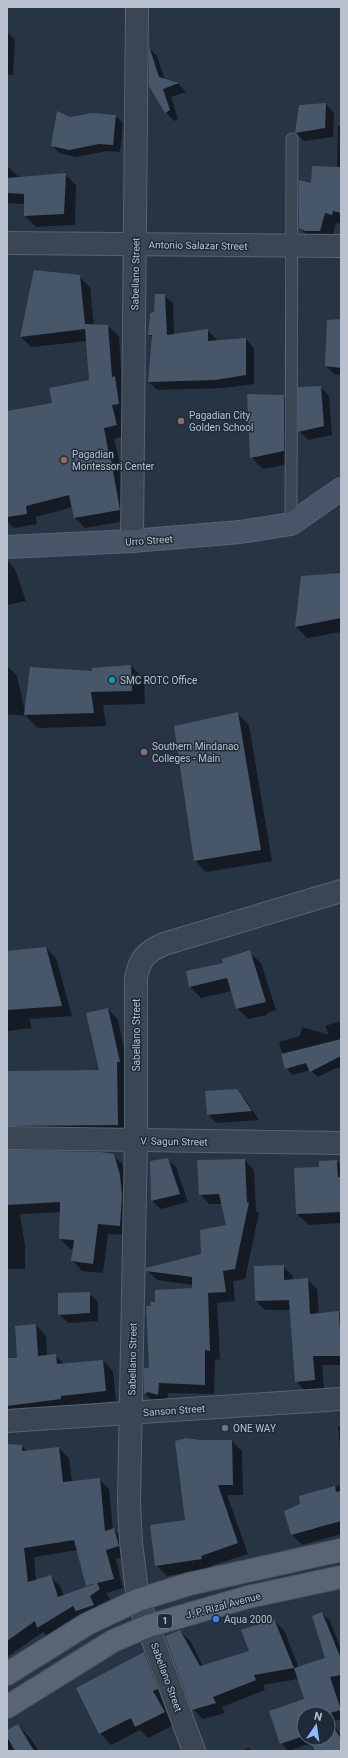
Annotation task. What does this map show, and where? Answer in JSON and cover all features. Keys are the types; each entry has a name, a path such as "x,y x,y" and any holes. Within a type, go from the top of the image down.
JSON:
{"main road":[{"path":"7,1674 87,1624 138,1600 189,1584 341,1550"},
{"name":"J. P. Rizal Avenue","path":"7,1708 113,1641 148,1626 248,1597 341,1577"}],"street":[{"name":"Sabellano Street","path":"132,541 137,7"},
{"name":"Antonio Salazar Street","path":"7,243 341,246"},
{"path":"291,524 341,489"},
{"name":"Urro Street","path":"7,547 132,541 240,532 291,524"},
{"name":"Sabellano Street","path":"194,1751 138,1600 131,1542 131,1413 136,1140 136,978 138,967 149,950 164,944 341,891"},
{"name":"V. Sagun Street","path":"7,1138 341,1143"},
{"name":"Sanson Street","path":"7,1421 341,1399"}],"lane":[{"path":"291,524 290,246 292,139"}],"building":[{"path":"149,46 159,77 179,83 163,89 170,110 165,113 149,86"},
{"path":"326,103 325,128 295,133 299,105"},
{"path":"57,111 70,117 92,113 116,115 113,145 99,144 69,150 51,146"},
{"path":"312,166 341,167 341,213 333,211 332,215 325,213 320,231 305,231 299,228 299,180 311,183"},
{"path":"66,173 64,214 24,216 24,194 7,193 7,178"},
{"name":"Pagadian Montessori Center","path":"34,270 80,275 85,324 108,325 112,377 115,376 119,404 112,405 117,425 104,428 120,510 74,518 69,495 26,506 27,514 7,517 7,411 52,403 49,388 89,380 85,329 20,337"},
{"path":"155,294 165,294 167,335 208,329 208,341 246,338 246,375 215,380 148,382 152,335 148,335 150,313 154,312"},
{"path":"341,319 341,368 325,366 327,320"},
{"path":"321,386 324,426 298,432 298,387"},
{"path":"247,394 284,395 284,451 250,458"},
{"path":"341,573 341,618 295,627 301,576"},
{"path":"131,665 132,691 91,692 94,713 24,715 30,667 92,671 92,668"},
{"path":"238,712 261,850 194,861 174,726"},
{"path":"46,947 62,1006 7,1010 7,951"},
{"path":"250,950 266,1002 236,1009 227,978 189,987 186,971 223,963 222,959"},
{"path":"108,1008 120,1062 117,1062 118,1125 7,1126 7,1071 99,1070 86,1013"},
{"path":"341,1039 341,1056 310,1072 306,1063 285,1069 281,1054"},
{"path":"237,1089 252,1111 207,1115 205,1091"},
{"path":"7,1150 100,1152 114,1154 120,1175 122,1195 120,1226 98,1224 93,1264 71,1261 74,1240 59,1239 60,1202 7,1205"},
{"path":"168,1158 180,1194 151,1201 150,1161"},
{"path":"245,1159 247,1203 249,1202 235,1269 223,1271 226,1292 208,1293 210,1351 205,1350 205,1385 159,1383 158,1395 148,1392 144,1394 144,1368 149,1368 146,1306 151,1306 150,1302 155,1302 155,1290 192,1288 192,1277 146,1271 146,1268 201,1254 200,1230 226,1225 219,1194 199,1195 197,1160"},
{"path":"337,1160 338,1177 341,1177 341,1212 296,1214 294,1168 319,1167 319,1161"},
{"path":"284,1265 284,1280 308,1278 310,1314 339,1311 341,1356 313,1356 315,1380 295,1382 289,1300 255,1301 254,1266"},
{"path":"90,1292 90,1313 58,1315 58,1293"},
{"path":"36,1324 38,1356 56,1354 57,1364 103,1360 106,1391 61,1396 61,1399 7,1406 7,1358 17,1358 15,1326"},
{"path":"186,1438 200,1440 232,1440 233,1485 218,1485 238,1543 201,1556 202,1559 155,1566 150,1525 185,1520 175,1441"},
{"path":"7,1444 22,1445 22,1451 59,1447 63,1482 100,1478 105,1531 114,1528 119,1546 106,1550 114,1579 97,1583 100,1589 90,1596 94,1605 76,1611 73,1606 37,1628 35,1621 7,1641","holes":["74,1540 86,1586 97,1583 58,1597 51,1575 28,1582 24,1548"]},
{"path":"335,1486 336,1492 341,1491 341,1521 291,1535 284,1511 300,1504 299,1496"},
{"path":"322,1612 341,1659 341,1675 330,1677 341,1710 336,1711 336,1706 296,1706 296,1739 280,1744 269,1711 304,1699 294,1668 325,1658 312,1616"},
{"path":"274,1619 294,1668 254,1675 256,1680 213,1697 216,1703 192,1710 165,1636 180,1630 200,1666 249,1651 241,1630"},
{"path":"144,1652 158,1689 153,1691 165,1712 135,1727 131,1718 99,1734 76,1688"},
{"path":"18,1724 34,1751 15,1751 7,1737 7,1730"},
{"path":"336,1731 341,1739 341,1751 315,1751 313,1746 336,1746"}],"place":[{"name":"Pagadian City Golden School","path":"181,421"},
{"name":"Pagadian Montessori Center","path":"64,460"},
{"name":"SMC ROTC Office","path":"112,680"},
{"name":"Southern Mindanao Colleges - Main","path":"144,752"},
{"name":"ONE WAY","path":"225,1428"},
{"name":"Aqua 2000","path":"216,1619"}]}
